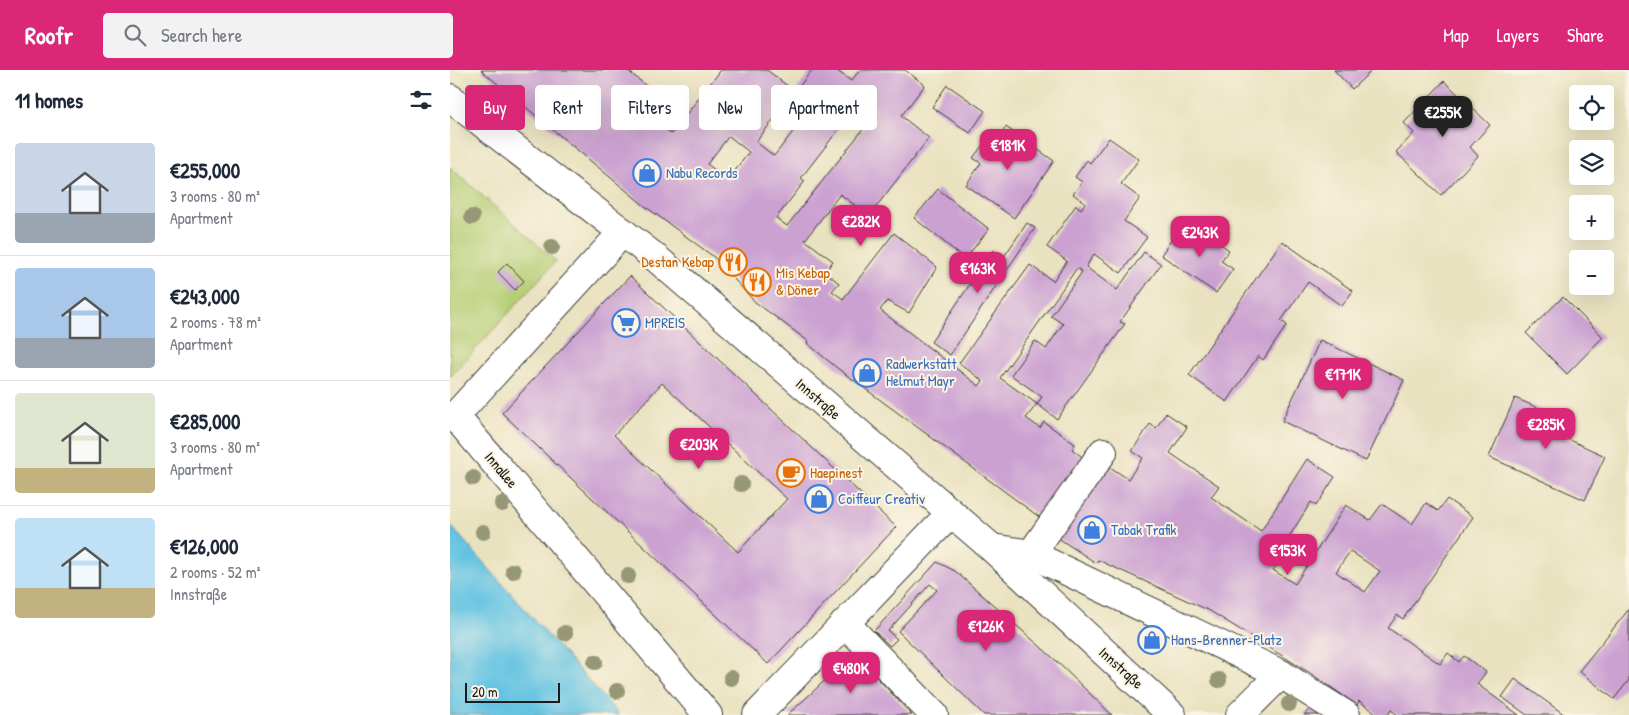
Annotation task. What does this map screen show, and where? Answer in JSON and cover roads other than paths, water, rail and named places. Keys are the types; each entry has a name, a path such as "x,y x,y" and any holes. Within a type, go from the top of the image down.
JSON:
{"street":[{"name":"Innstraße","path":"450,98 623,232 992,548 1172,715"},
{"name":"Innallee","path":"623,232 455,416 708,715"},
{"path":"1031,554 1103,452"},
{"path":"756,715 951,513"},
{"path":"992,548 1031,554 1281,674 1346,715"},
{"path":"845,623 934,715"},
{"path":"1240,715 1281,674"}],"water":[{"path":"450,525 619,715 450,715"}],"place":[{"name":"Nabu Records","path":"647,173"},
{"name":"Destan Kebap","path":"733,262"},
{"name":"Mis Kebap & Döner","path":"757,282"},
{"name":"MPREIS","path":"626,323"},
{"name":"Radwerkstatt Helmut Mayr","path":"867,373"},
{"name":"Haepinest","path":"791,473"},
{"name":"Coiffeur Creativ","path":"819,499"},
{"name":"Tabak Trafik","path":"1092,530"},
{"name":"Hans-Brenner-Platz","path":"1152,640"}]}
